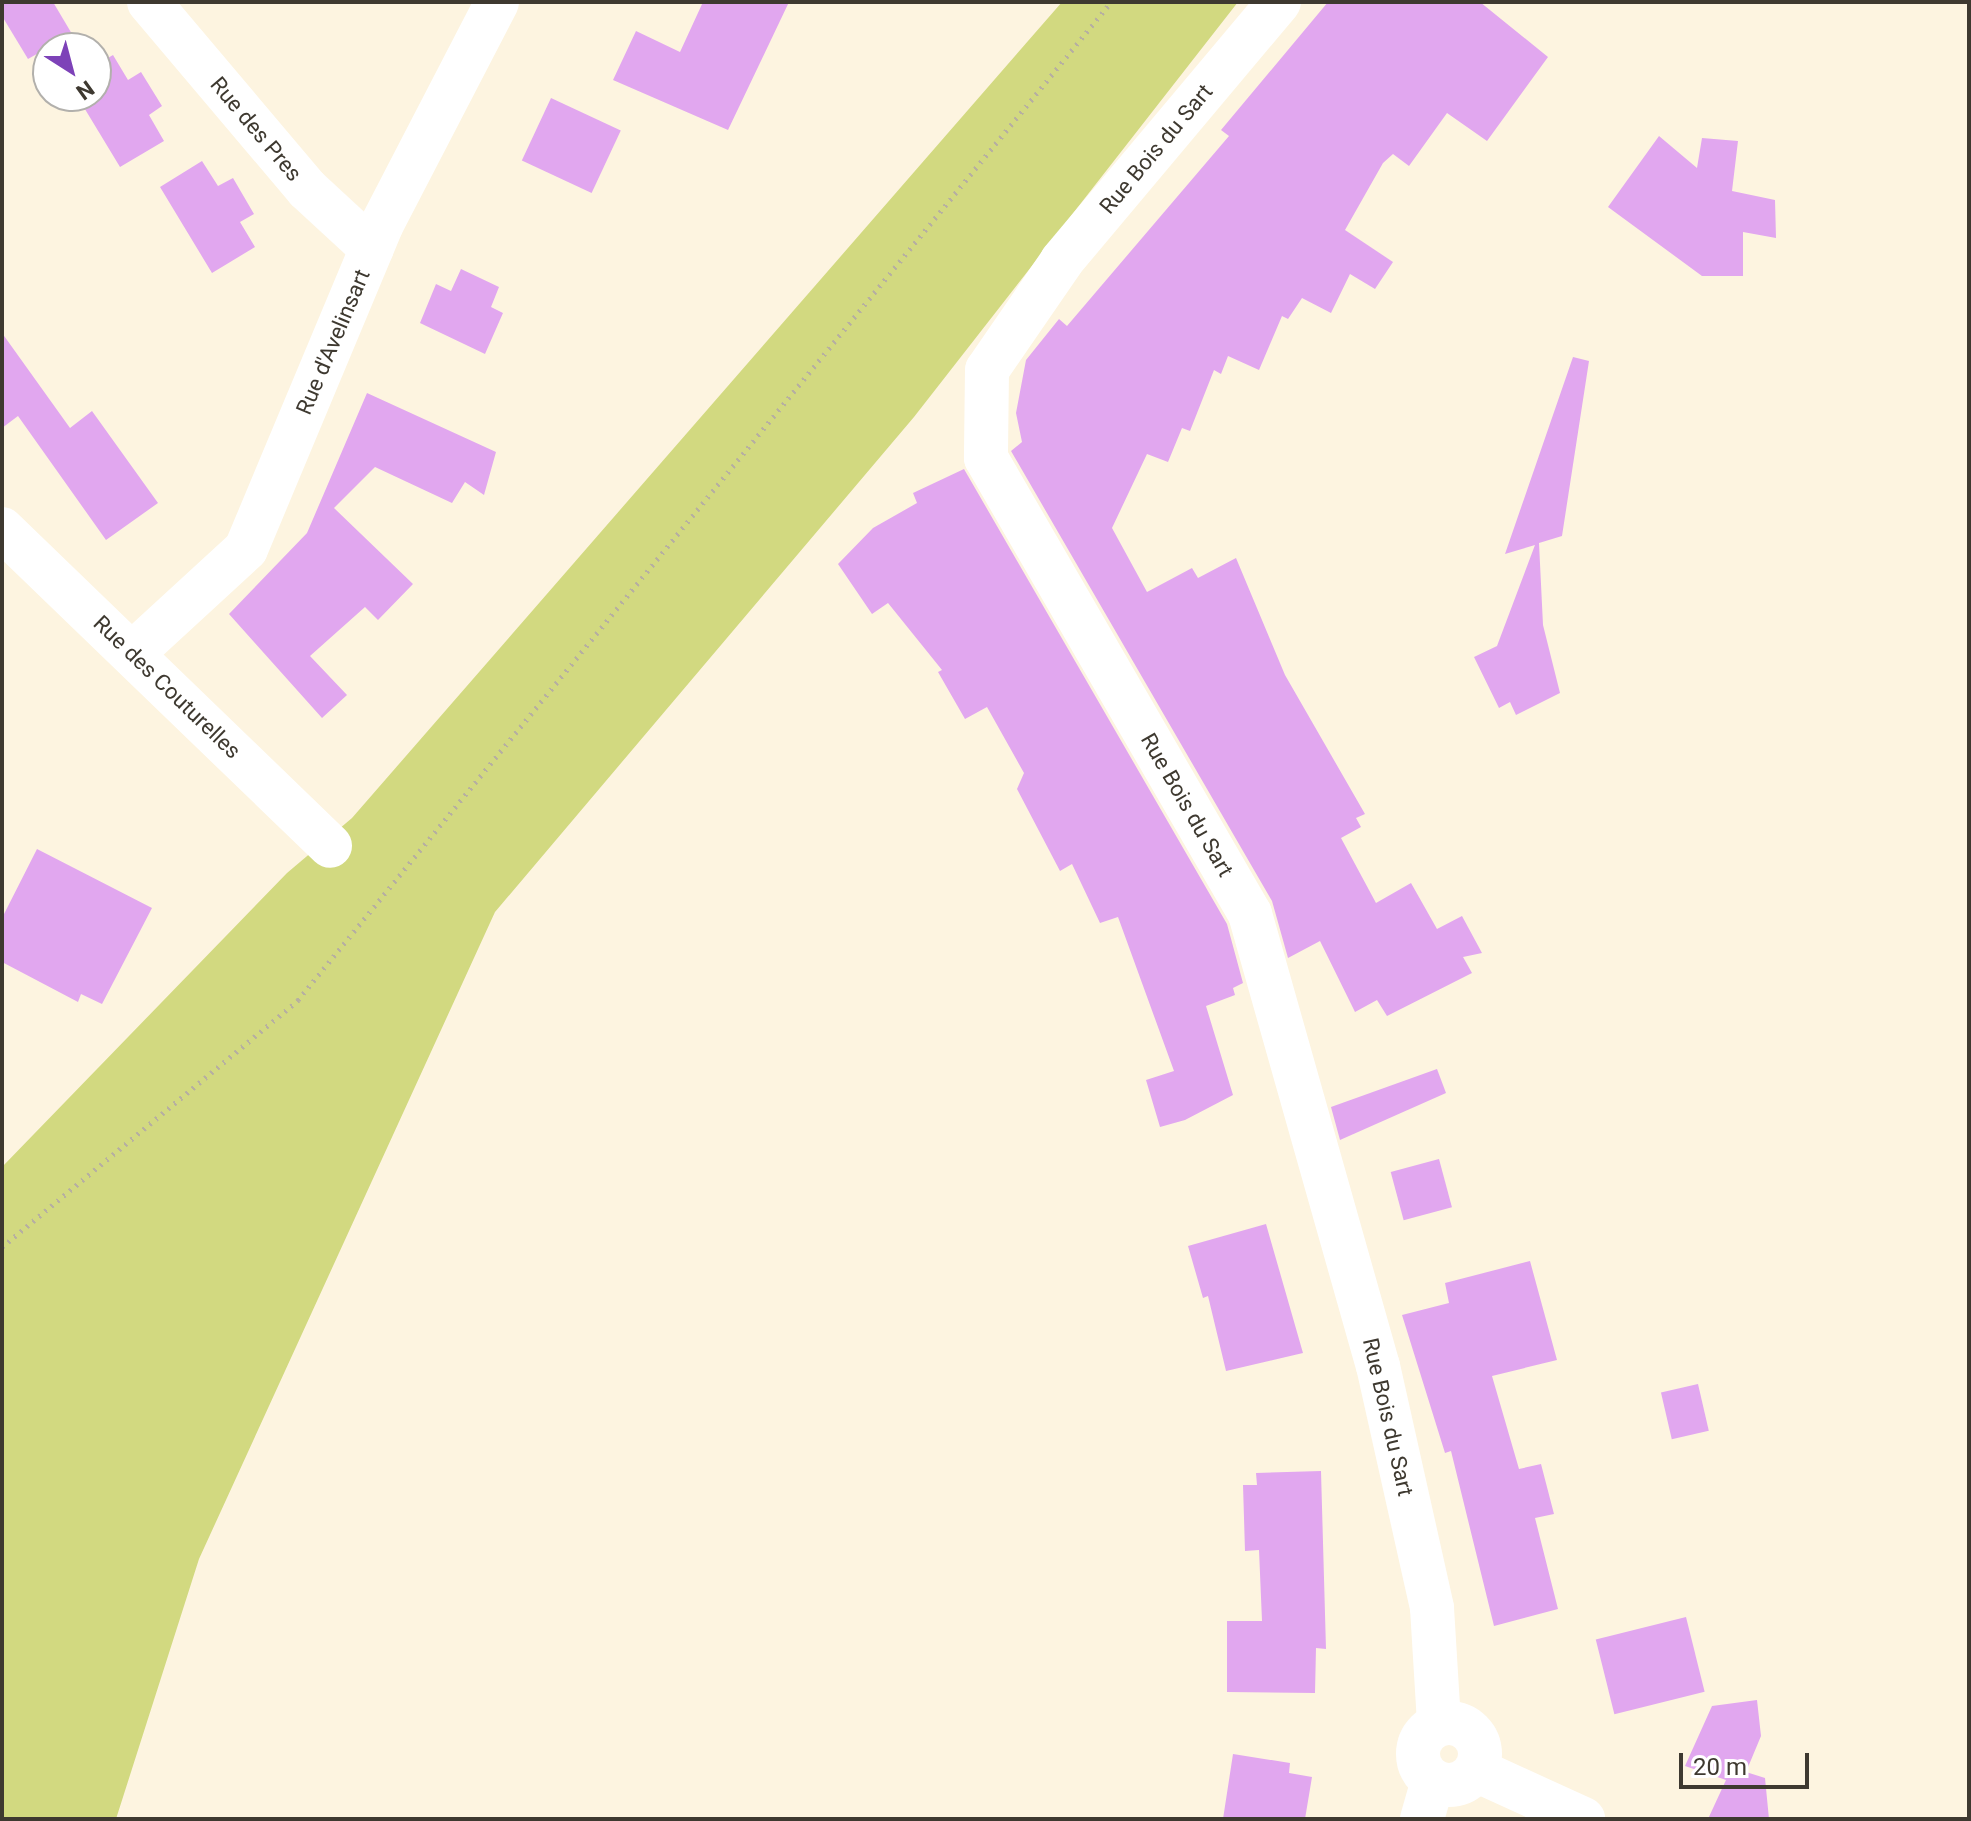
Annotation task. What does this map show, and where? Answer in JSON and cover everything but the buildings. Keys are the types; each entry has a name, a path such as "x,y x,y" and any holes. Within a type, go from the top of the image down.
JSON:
{"street":[{"name":"Rue des Pres","path":"149,2 307,189 372,249"},
{"name":"Rue d'Avelinsart","path":"134,652 246,549 372,249 497,2"},
{"name":"Rue Bois du Sart","path":"1279,2 1062,261 987,370 986,458 1250,914 1378,1366 1432,1608 1439,1724"},
{"name":"Rue des Couturelles","path":"2,529 134,652 330,846"},
{"path":"1439,1724 1470,1730 1480,1748 1476,1770 1427,1800 1418,1753 1426,1734 1439,1724"},
{"path":"1476,1770 1583,1819"}],"path":[{"path":"2,1247 298,1000 1111,2"}],"green space":[{"path":"1062,2 1238,2 914,417 495,912 199,1559 116,1819 2,1819 2,1167 287,873 352,818"}]}
